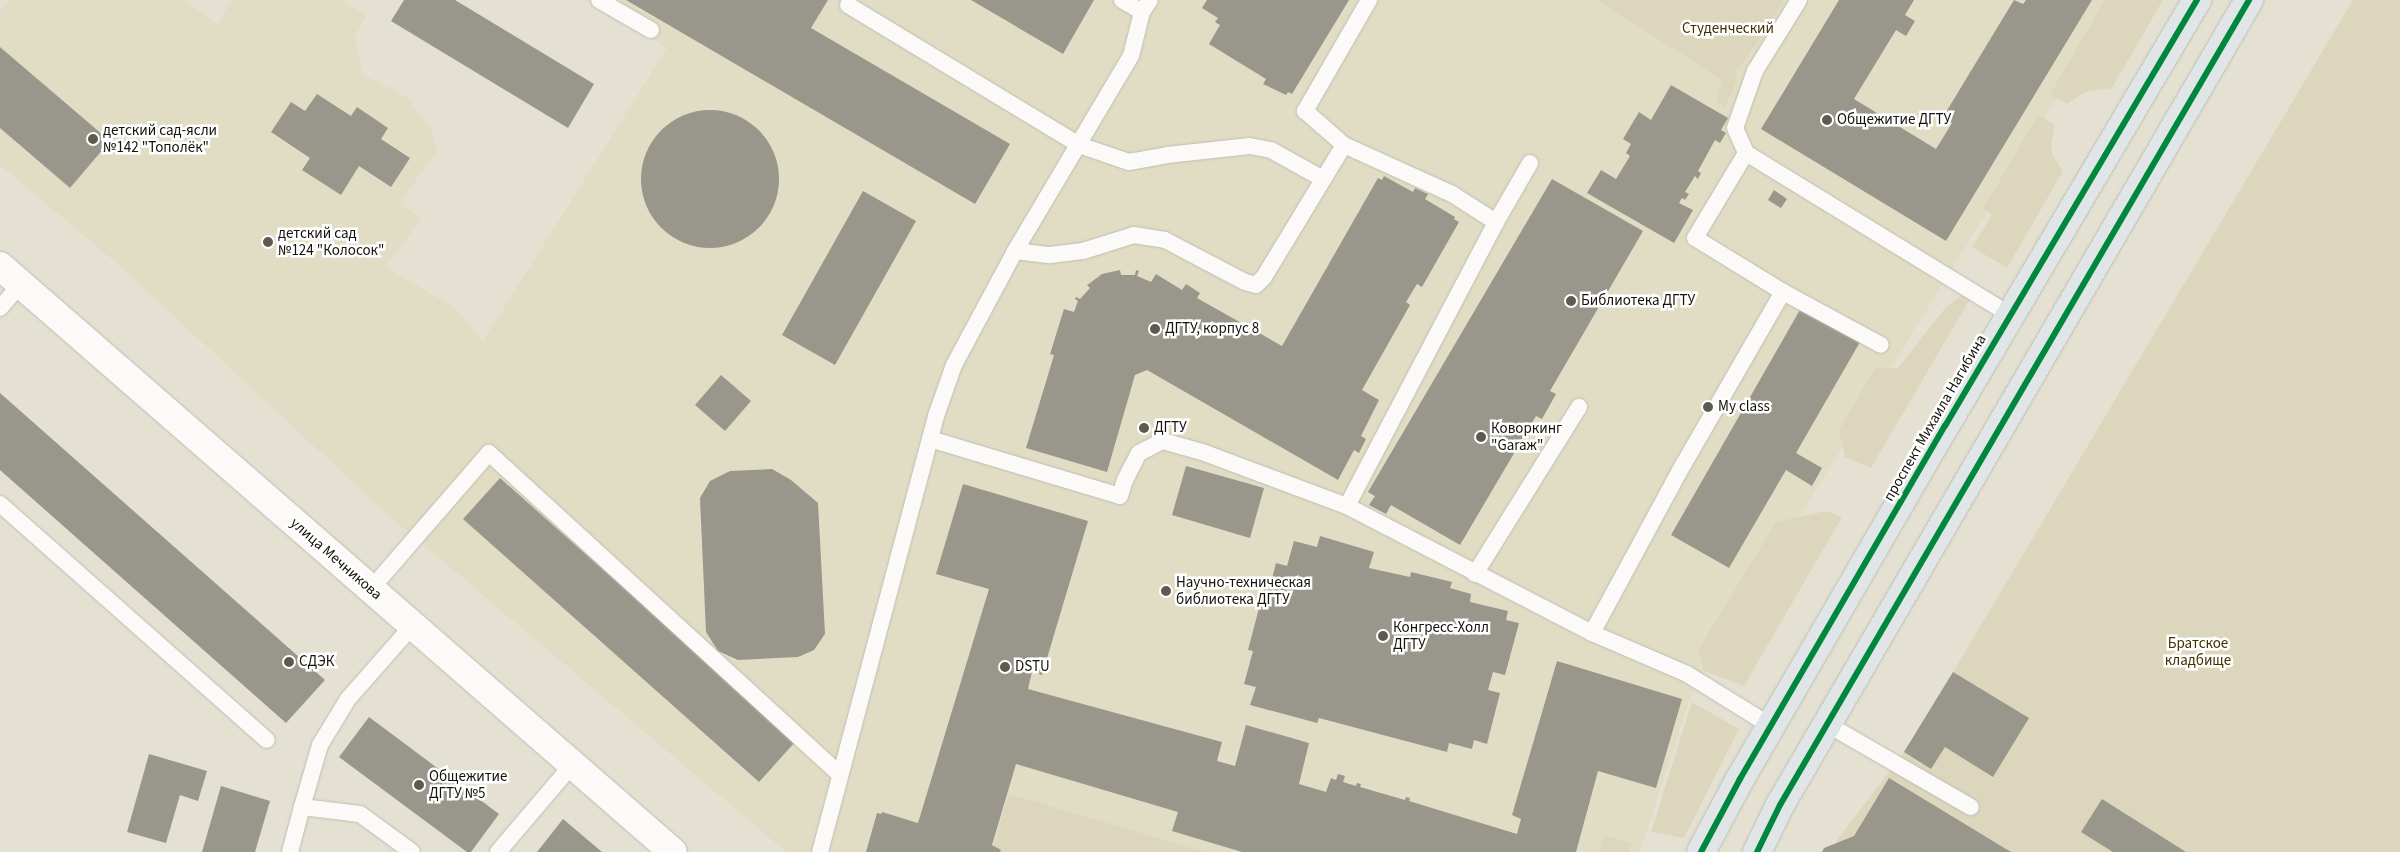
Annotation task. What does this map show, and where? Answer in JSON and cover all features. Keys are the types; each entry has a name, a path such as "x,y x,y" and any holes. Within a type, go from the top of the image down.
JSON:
{"main road":[{"name":"проспект Михаила Нагибина","path":"1700,852 1771,726 2010,315 2197,0"},
{"path":"1760,851 1780,805 2248,0"},
{"name":"улица Мечникова","path":"0,266 672,852"}],"lane":[{"path":"599,0 651,30"},
{"path":"820,852 930,439 954,365 1015,251 1132,56 1146,6 1122,0"},
{"path":"1369,0 1305,111 1344,145 1452,194 1496,222"},
{"path":"1799,0 1755,72 1735,128 1746,154 2010,315"},
{"path":"848,5 1079,145 1129,162 1167,155 1250,146 1271,150 1322,179"},
{"path":"1015,251 1050,255 1083,251 1134,235 1165,240 1245,282 1256,285 1264,277 1344,145"},
{"path":"1746,154 1695,238 1783,292 1881,345"},
{"path":"1347,506 1496,222 1530,163"},
{"path":"0,308 21,284"},
{"path":"1592,634 1683,465 1783,292"},
{"path":"1475,574 1580,407"},
{"path":"930,439 1120,496 1125,480 1139,453 1163,441 1205,453 1347,506 1592,634 1687,674 1771,726"},
{"path":"371,589 488,453 840,775"},
{"path":"0,504 267,740"},
{"path":"290,852 320,745 348,699 413,626"},
{"path":"1827,724 1971,807"},
{"path":"498,852 572,765"},
{"path":"302,807 360,814 412,852"}],"shaded area":[{"name":"ДГТУ","path":"9,0 184,0 218,25 231,0 340,0 367,15 355,35 362,74 407,97 431,129 437,151 399,204 422,218 386,267 455,308 483,341 667,48 586,0 2117,0 1692,692 1640,852 786,852 387,514 121,267 0,165 0,11"}],"green space":[{"name":"Студенческий","path":"1597,0 1784,0 1739,70 1735,68 1737,81 1725,107 1716,101 1722,80"},
{"path":"2105,0 2163,0 2112,88 2085,92 2067,104 2050,94"},
{"name":"Братское кладбище","path":"2353,0 2400,0 2400,852 1834,852 1838,839 1904,752 1953,672"},
{"path":"2038,115 2055,125 2051,145 2052,154 2063,171 2007,268 1972,247 1992,215 1983,209"},
{"path":"1962,295 1970,299 1871,468 1845,457 1839,430 1875,368 1898,368 1946,307"},
{"path":"1826,511 1842,517 1744,686 1704,671 1698,650 1776,522"},
{"path":"1692,702 1739,729 1684,838 1651,832"},
{"path":"1009,794 1205,852 992,852"},
{"path":"1604,835 1632,843 1629,852 1599,852"}],"building":[{"path":"404,0 455,0 594,84 568,128 391,21"},
{"path":"626,0 828,0 811,28 1010,144 975,204"},
{"path":"971,0 1094,0 1063,54"},
{"path":"1207,0 1349,0 1292,94 1288,92 1286,95 1263,84 1266,79 1209,44 1220,25 1215,22 1218,18 1202,8"},
{"name":"Общежитие ДГТУ","path":"1839,0 1914,0 1905,15 1915,21 1906,36 1896,30 1854,99 1936,149 1952,123 1943,117 2014,0 2023,4 2026,0 2092,0 1946,241 1761,129"},
{"path":"0,47 110,141 70,188 0,128"},
{"path":"1671,85 1728,118 1721,130 1726,133 1720,143 1715,140 1698,171 1701,173 1698,179 1695,176 1685,192 1689,194 1685,200 1682,198 1679,203 1693,210 1674,243 1587,193 1601,170 1616,179 1630,156 1626,153 1631,144 1623,139 1639,112 1651,120"},
{"path":"317,94 351,116 357,107 388,128 381,139 410,158 391,187 359,166 341,195 302,170 310,158 271,132 291,102 305,111"},
{"path":"710,110 736,116 759,130 773,153 779,179 773,205 759,228 736,242 710,248 684,242 661,228 647,205 641,179 647,153 661,130 684,116"},
{"name":"ДГТУ, корпус 8","path":"1384,176 1413,192 1415,188 1428,194 1425,199 1455,217 1454,219 1459,222 1422,287 1417,284 1406,302 1410,305 1362,390 1379,400 1361,436 1366,439 1359,453 1354,450 1338,480 1147,370 1135,375 1107,472 1026,448 1054,355 1050,354 1064,309 1074,312 1078,301 1075,299 1076,297 1080,299 1090,288 1087,285 1102,274 1120,270 1121,275 1135,275 1136,270 1139,271 1137,276 1151,282 1156,274 1182,290 1186,284 1200,293 1197,298 1282,346 1378,178 1382,180"},
{"path":"1552,179 1643,231 1550,391 1556,394 1542,419 1536,416 1460,545 1391,505 1386,514 1369,505 1375,496 1368,492"},
{"path":"1774,190 1787,199 1781,208 1768,200"},
{"path":"863,191 916,221 835,365 782,335"},
{"path":"1801,308 1860,342 1796,453 1822,468 1812,486 1786,470 1729,568 1671,535"},
{"path":"721,375 751,401 725,431 695,405"},
{"path":"0,393 325,680 286,723 0,470"},
{"path":"1186,466 1264,488 1250,538 1172,515"},
{"path":"772,469 791,480 818,503 825,634 814,650 798,657 738,660 718,651 706,632 700,498 710,481 730,471"},
{"path":"500,478 796,741 759,782 463,519"},
{"name":"DSTU","path":"963,484 1088,521 1042,675 1032,672 1028,689 1222,742 1217,761 1235,766 1246,725 1309,743 1299,784 1326,792 1331,778 1336,780 1338,774 1345,776 1343,782 1356,786 1357,783 1361,784 1360,787 1405,800 1406,797 1410,798 1409,801 1517,834 1521,819 1512,815 1557,661 1682,699 1656,788 1598,771 1576,852 1242,852 1172,831 1178,812 1016,764 992,845 1001,850 1000,852 866,852 877,813 881,814 882,812 918,823 989,589 936,574"},
{"name":"Конгресс-Холл ДГТУ","path":"1320,536 1374,552 1369,568 1410,577 1411,572 1452,582 1450,588 1471,594 1470,602 1508,611 1506,620 1519,623 1505,675 1493,672 1488,690 1500,693 1487,744 1474,740 1472,749 1449,743 1447,752 1319,718 1317,723 1250,705 1256,687 1244,684 1253,651 1248,650 1264,589 1269,590 1276,563 1287,566 1294,541 1317,547"},
{"path":"1953,672 2029,718 1993,777 1945,747 1931,769 1904,752"},
{"name":"Общежитие ДГТУ №5","path":"369,717 499,814 471,852 467,852 339,757"},
{"path":"149,754 207,771 198,801 180,795 166,843 127,832"},
{"path":"1889,778 2011,852 1822,852 1824,848 1854,836"},
{"path":"221,786 270,801 255,852 202,852"},
{"path":"2102,799 2186,852 2113,852 2081,832"},
{"path":"563,819 602,852 537,852"}],"cycle path":[{"path":"1701,852 1740,779 1945,426 2197,0"},
{"path":"1757,852 1780,805 2249,0"}],"place":[{"name":"Общежитие ДГТУ","path":"1827,120"},
{"name":"детский сад-ясли №142 \"Тополёк\"","path":"93,139"},
{"name":"детский сад №124 \"Колосок\"","path":"268,242"},
{"name":"Библиотека ДГТУ","path":"1571,301"},
{"name":"ДГТУ, корпус 8","path":"1155,329"},
{"name":"My class","path":"1708,407"},
{"name":"ДГТУ","path":"1144,428"},
{"name":"Коворкинг \"Gаraж\"","path":"1481,437"},
{"name":"Научно-техническая библиотека ДГТУ","path":"1166,591"},
{"name":"Конгресс-Холл ДГТУ","path":"1383,636"},
{"name":"СДЭК","path":"289,662"},
{"name":"DSTU","path":"1005,667"},
{"name":"Общежитие ДГТУ №5","path":"419,785"}]}
